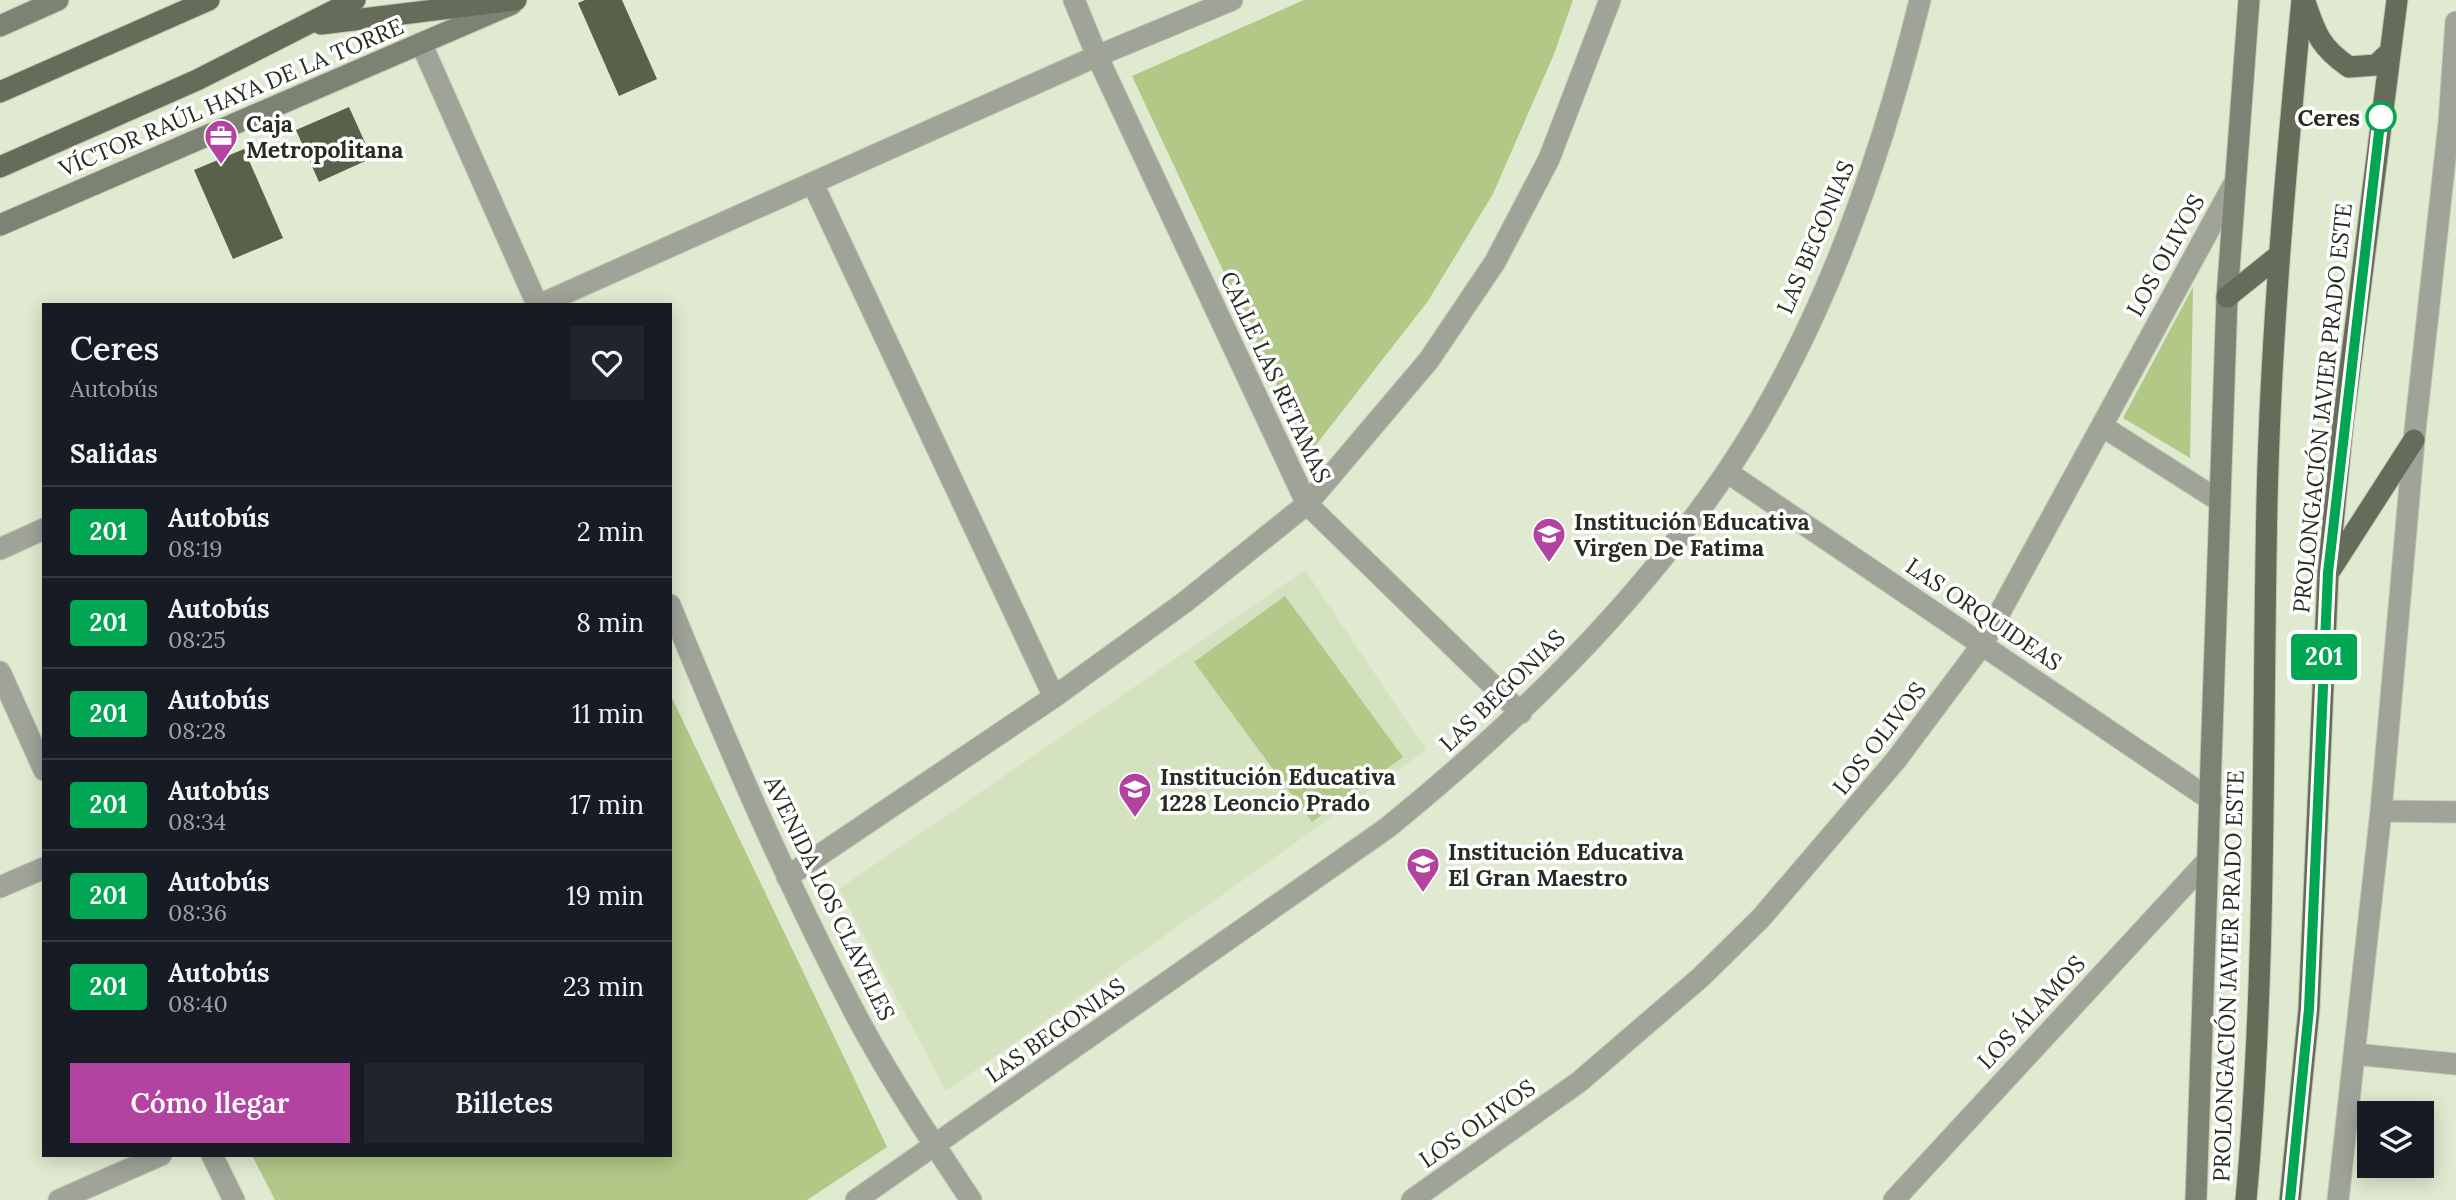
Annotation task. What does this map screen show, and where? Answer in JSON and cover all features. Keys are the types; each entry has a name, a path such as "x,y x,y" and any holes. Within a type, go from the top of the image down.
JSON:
{"main road":[{"path":"0,92 209,0"},
{"path":"0,167 197,80 355,0"},
{"path":"305,26 518,0"},
{"path":"2303,0 2316,35 2325,50 2349,68 2375,65 2390,52"},
{"name":"PROLONGACIÓN JAVIER PRADO ESTE","path":"2246,1200 2258,1017 2267,496 2278,256 2303,0"},
{"name":"PROLONGACIÓN JAVIER PRADO ESTE","path":"2290,1200 2309,1009 2328,573 2343,424 2397,0"},
{"path":"2227,297 2278,256"},
{"path":"2328,573 2414,440"}],"street":[{"path":"0,26 58,0"},
{"name":"VÍCTOR RAÚL HAYA DE LA TORRE","path":"0,225 518,0"},
{"name":"CALLE LAS RETAMAS","path":"1074,0 1097,56 1307,504 1521,713"},
{"path":"541,303 1097,56 1232,0"},
{"path":"787,877 1054,696 1185,602 1307,504 1429,360 1495,262 1549,159 1609,0"},
{"name":"LAS BEGONIAS","path":"856,1200 1387,828 1456,772 1521,713 1630,597 1727,472 1771,397 1811,319 1877,158 1920,0"},
{"name":"PROLONGACIÓN JAVIER PRADO ESTE","path":"2196,1200 2207,940 2218,500 2227,297 2249,0"},
{"path":"2338,1200 2381,811 2414,440 2453,123 2456,22"},
{"path":"421,43 539,303"},
{"name":"LOS OLIVOS","path":"1412,1200 1579,1082 1701,977 1760,918 1835,835 1896,760 1982,645 2235,182"},
{"path":"813,184 1054,696"},
{"path":"2102,426 2218,500"},
{"name":"LAS ORQUIDEAS","path":"1727,472 2211,800"},
{"path":"0,549 42,531"},
{"name":"AVENIDA LOS CLAVELES","path":"672,610 730,751 787,877 857,1017 971,1200"},
{"path":"0,672 42,766"},
{"path":"2381,811 2456,812"},
{"name":"LOS ÁLAMOS","path":"1894,1200 2207,860"},
{"path":"0,887 42,869"},
{"path":"2354,1054 2456,1064"},
{"path":"59,1200 156,1157"},
{"path":"213,1157 234,1200"}],"shaded area":[{"name":"Institución Educativa 1228 Leoncio Prado","path":"1305,570 1426,750 946,1091 839,889"}],"green space":[{"path":"1304,0 1573,0 1554,54 1493,194 1428,301 1309,454 1132,76"},
{"path":"2193,287 2190,458 2123,418"},
{"path":"1285,596 1403,757 1312,822 1194,662"},
{"path":"672,698 887,1147 807,1200 275,1200 253,1157 672,1157"}],"building":[{"path":"585,0 622,0 657,79 619,96 578,3"},
{"path":"349,107 372,158 319,182 296,130"},
{"path":"244,149 283,238 233,259 194,170"}],"bus line":[{"name":"201","path":"2290,1200 2309,1009 2328,573 2343,424 2381,115"}],"place":[{"name":"Ceres","path":"2381,117"},
{"name":"Caja Metropolitana","path":"221,166"},
{"name":"Institución Educativa Virgen De Fatima","path":"1549,564"},
{"name":"Institución Educativa 1228 Leoncio Prado","path":"1135,819"},
{"name":"Institución Educativa El Gran Maestro","path":"1423,894"}]}
